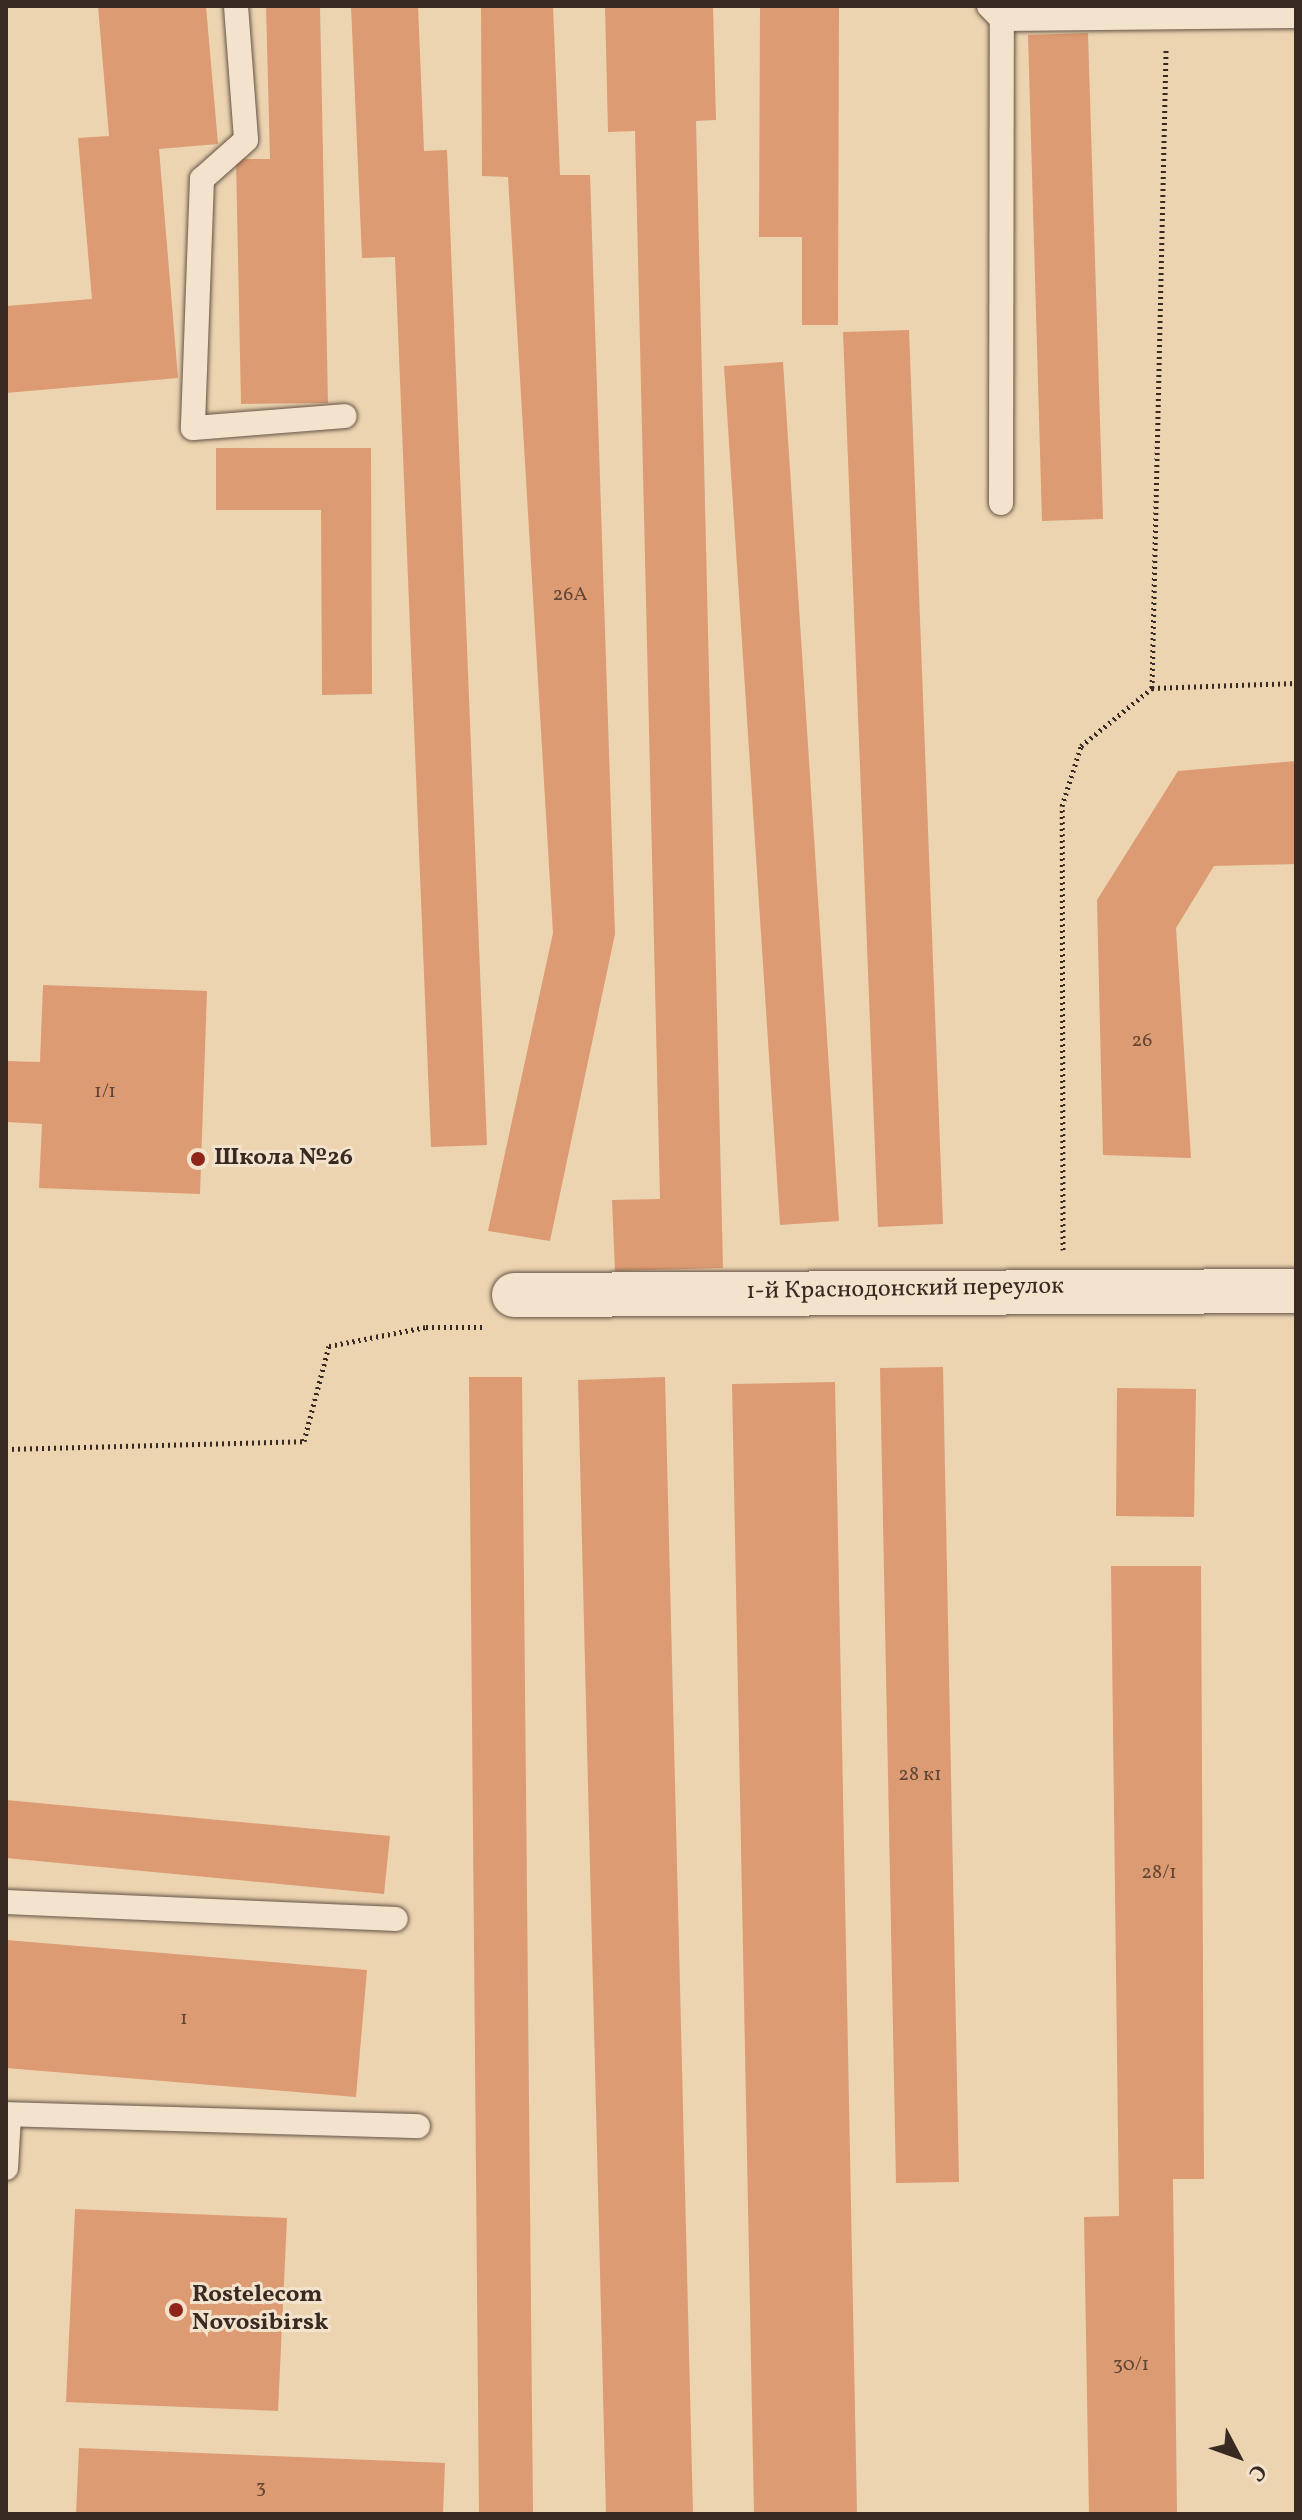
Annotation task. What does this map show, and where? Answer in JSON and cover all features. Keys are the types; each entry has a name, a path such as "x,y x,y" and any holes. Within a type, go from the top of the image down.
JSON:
{"street":[{"name":"1-й Краснодонский переулок","path":"514,1295 1063,1287 1296,1291"}],"lane":[{"path":"236,6 246,140 202,179 193,428 345,416"},
{"path":"1001,503 996,12 1167,17 1296,16"},
{"path":"6,1902 396,1919"},
{"path":"6,2168 8,2115 418,2126"}],"path":[{"path":"1152,688 1167,17"},
{"path":"1063,1287 1062,806 1081,746 1152,688 1296,683"},
{"path":"6,1449 304,1441 329,1346 426,1327"}],"building":[{"path":"98,6 206,6 218,144 159,149 178,378 6,393 6,306 92,299 78,138 109,136"},
{"path":"266,6 320,6 328,403 241,404 236,159 270,159"},
{"path":"351,6 418,6 424,151 447,150 487,1145 431,1147 395,257 362,258"},
{"path":"481,6 553,6 560,175 590,175 615,934 550,1241 488,1231 553,933 508,177 482,176"},
{"path":"605,6 713,6 716,120 696,121 723,1268 615,1271 612,1200 660,1199 635,131 608,132"},
{"path":"760,6 839,6 838,325 802,325 802,237 759,237"},
{"path":"1088,33 1103,519 1042,521 1028,35"},
{"path":"909,330 943,1224 878,1227 843,332"},
{"path":"783,362 839,1221 780,1225 724,366"},
{"path":"216,448 371,448 372,694 322,695 321,510 216,510"},
{"path":"1296,761 1296,864 1214,866 1176,928 1191,1158 1103,1155 1097,900 1178,771"},
{"path":"43,985 207,991 200,1194 39,1188 42,1124 6,1122 6,1061 40,1062"},
{"path":"943,1367 959,2182 896,2183 880,1368"},
{"path":"469,1377 522,1377 533,2514 479,2514"},
{"path":"665,1377 693,2514 606,2514 578,1380"},
{"path":"835,1382 857,2514 754,2514 732,1384"},
{"path":"1117,1388 1196,1389 1194,1517 1116,1516"},
{"path":"1111,1566 1201,1566 1204,2179 1173,2179 1177,2514 1089,2514 1084,2217 1119,2216"},
{"path":"6,1800 390,1836 384,1894 6,1858"},
{"path":"6,1940 367,1970 356,2097 6,2068"},
{"name":"Rostelecom Novosibirsk","path":"75,2209 287,2218 278,2411 66,2402"},
{"path":"79,2448 445,2463 443,2514 76,2514"}],"place":[{"name":"Школа №26","path":"198,1159"},
{"name":"Rostelecom Novosibirsk","path":"176,2310"}]}
